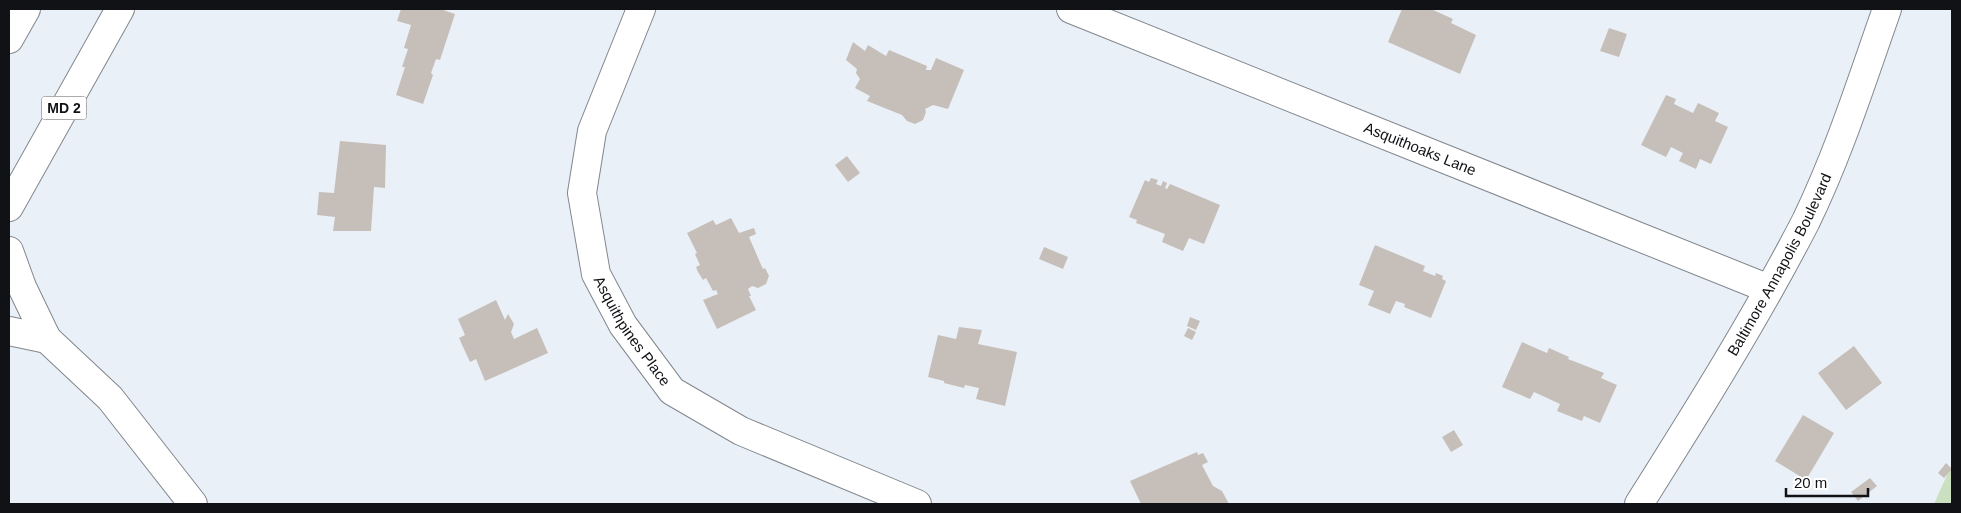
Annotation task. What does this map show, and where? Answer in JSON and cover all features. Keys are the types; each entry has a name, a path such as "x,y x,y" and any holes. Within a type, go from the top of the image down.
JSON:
{"main road":[{"path":"9,39 26,9"},
{"name":"MD 2","path":"9,206 120,9"},
{"name":"Asquithpines Place","path":"641,9 592,131 582,193 596,274 623,326 672,390 741,431 917,504"},
{"name":"Asquithoaks Lane","path":"1071,9 1769,289"},
{"name":"Baltimore Annapolis Boulevard","path":"1639,504 1769,289 1806,219 1841,138 1887,9"},
{"path":"9,251 22,287 47,339 110,398 193,504"},
{"path":"9,330 47,339"}],"green space":[{"path":"1952,464 1952,504 1934,504"}],"building":[{"path":"401,9 440,9 455,14 440,60 436,59 431,73 433,75 423,104 396,95 405,67 402,67 408,49 404,48 411,25 397,21"},
{"path":"1402,9 1431,9 1453,19 1451,23 1476,35 1460,74 1388,42"},
{"path":"1609,28 1627,34 1619,57 1600,51"},
{"path":"853,42 865,51 868,45 886,56 889,50 927,66 926,70 931,70 936,58 964,70 948,109 933,105 925,109 926,112 923,120 915,124 907,121 902,115 867,101 870,96 855,88 860,79 856,73 857,69 846,60"},
{"path":"1666,95 1676,99 1674,104 1693,113 1698,103 1719,113 1715,121 1728,127 1711,164 1700,159 1696,169 1679,161 1683,153 1671,147 1666,157 1641,145"},
{"path":"340,141 386,145 385,188 374,187 371,231 333,231 335,217 317,215 319,192 334,193"},
{"path":"847,156 860,173 848,182 835,165"},
{"path":"1151,178 1158,180 1156,184 1161,186 1163,181 1167,183 1165,188 1167,189 1170,184 1220,205 1204,244 1189,238 1183,251 1162,242 1165,234 1136,223 1137,220 1129,217 1145,180 1149,182"},
{"path":"731,218 739,233 754,228 756,234 749,237 763,269 765,268 769,276 766,284 758,288 752,286 748,289 751,296 749,296 756,310 717,329 703,300 718,294 716,290 713,291 706,278 703,280 698,272 696,267 700,265 695,254 697,253 687,233 713,220 716,225"},
{"path":"1375,245 1425,266 1423,271 1435,276 1436,273 1443,276 1442,279 1446,281 1431,318 1404,307 1405,304 1396,301 1390,314 1368,305 1374,291 1359,285"},
{"path":"1044,247 1068,257 1063,269 1039,259"},
{"path":"496,300 505,320 508,314 514,324 511,332 514,339 537,328 548,353 485,381 476,359 470,362 459,338 465,335 458,319"},
{"path":"1190,317 1200,321 1196,330 1187,326"},
{"path":"959,327 982,330 978,344 1017,352 1005,406 976,399 979,388 965,385 964,388 928,377 938,335 956,339"},
{"path":"1188,328 1196,332 1192,340 1184,336"},
{"path":"1522,342 1547,353 1549,348 1569,357 1568,359 1604,373 1601,378 1617,385 1600,423 1584,416 1582,421 1557,411 1560,404 1534,392 1530,399 1502,387"},
{"path":"1854,346 1882,383 1846,410 1818,373"},
{"path":"1803,415 1834,433 1806,480 1775,461"},
{"path":"1454,430 1463,445 1451,452 1442,437"},
{"path":"1197,452 1198,455 1203,453 1208,462 1202,465 1213,486 1222,491 1229,504 1141,504 1130,481"},
{"path":"1946,463 1952,469 1944,478 1938,473"},
{"path":"1870,478 1877,486 1858,501 1851,492"}]}
